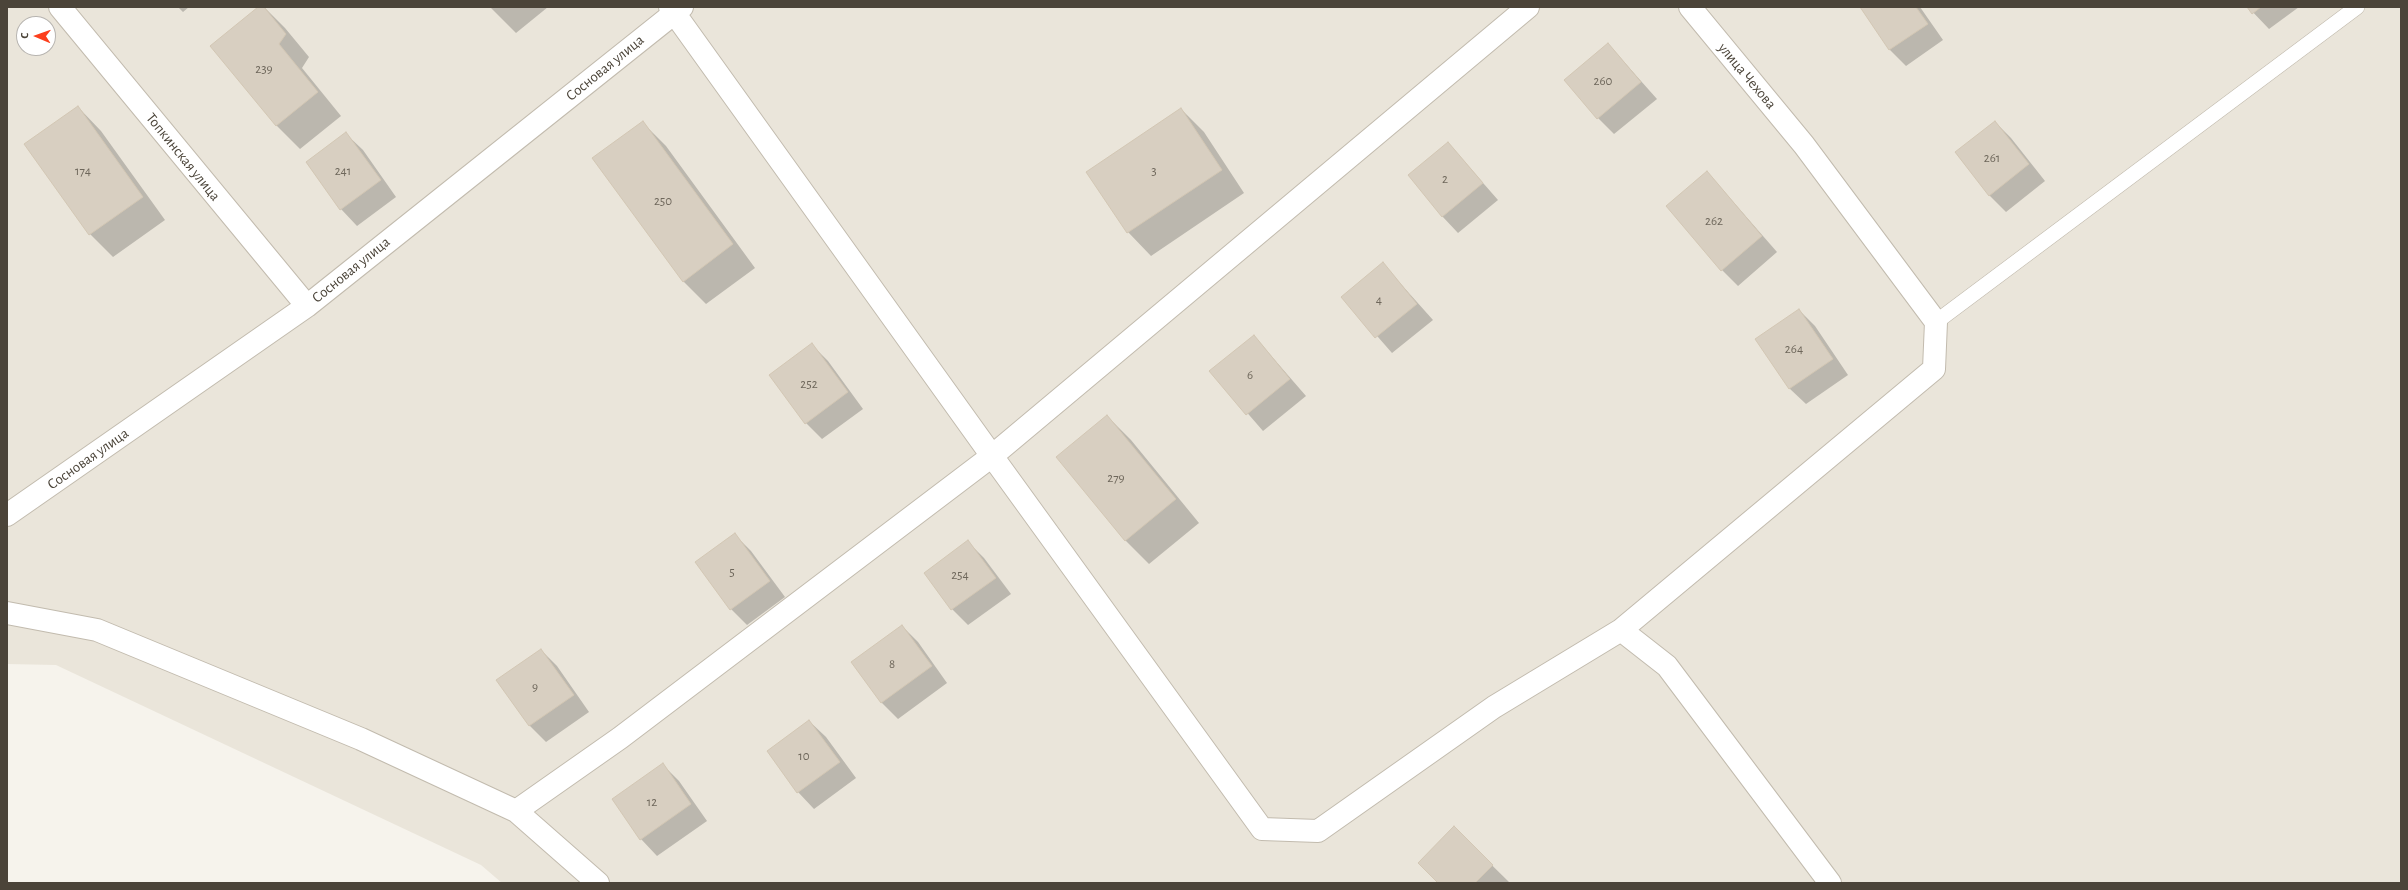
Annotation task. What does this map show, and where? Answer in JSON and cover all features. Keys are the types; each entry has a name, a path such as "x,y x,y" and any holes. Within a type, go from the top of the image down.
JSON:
{"street":[{"name":"Топкинская улица","path":"60,7 307,306"},
{"path":"516,810 620,738 992,456 1528,7"},
{"name":"улица Чехова","path":"1690,7 1804,145 1936,322"},
{"name":"Сосновая улица","path":"7,515 307,306 675,9"},
{"path":"675,9 992,456 1262,829 1318,831 1494,708 1621,630 1934,369 1936,322"},
{"path":"7,613 97,630 361,739 516,810 598,883"},
{"path":"1621,630 1667,666 1830,883"}],"lane":[{"path":"1936,322 2357,7"}],"shaded area":[{"path":"7,7 2401,7 2401,883 502,883 481,865 56,665 7,664"}],"building":[{"path":"258,7 264,7 286,34 279,44 318,92 276,126 210,46"},
{"path":"1860,7 1916,7 1928,24 1889,50"},
{"path":"2247,7 2261,7 2252,14"},
{"path":"1608,43 1641,82 1597,119 1564,80"},
{"path":"78,106 143,197 89,235 24,144"},
{"path":"1181,108 1222,170 1127,233 1086,172"},
{"path":"643,121 733,244 683,282 592,158"},
{"path":"1995,121 2029,164 1989,196 1955,152"},
{"path":"346,132 381,180 340,210 306,162"},
{"path":"1448,142 1483,183 1442,217 1408,175"},
{"path":"1707,171 1762,236 1721,271 1666,206"},
{"path":"1383,262 1417,304 1375,338 1341,297"},
{"path":"1799,309 1833,359 1789,389 1755,339"},
{"path":"1254,335 1290,379 1246,415 1209,371"},
{"path":"812,343 848,392 805,424 769,375"},
{"path":"1107,415 1176,499 1125,541 1056,457"},
{"path":"735,533 770,581 730,610 695,562"},
{"path":"968,540 996,578 951,610 924,573"},
{"path":"902,625 932,666 881,703 851,662"},
{"path":"541,649 574,695 529,726 496,680"},
{"path":"809,720 840,762 797,793 767,751"},
{"path":"663,763 691,804 640,840 612,799"},
{"path":"1454,826 1493,865 1475,883 1438,883 1418,863"}]}
